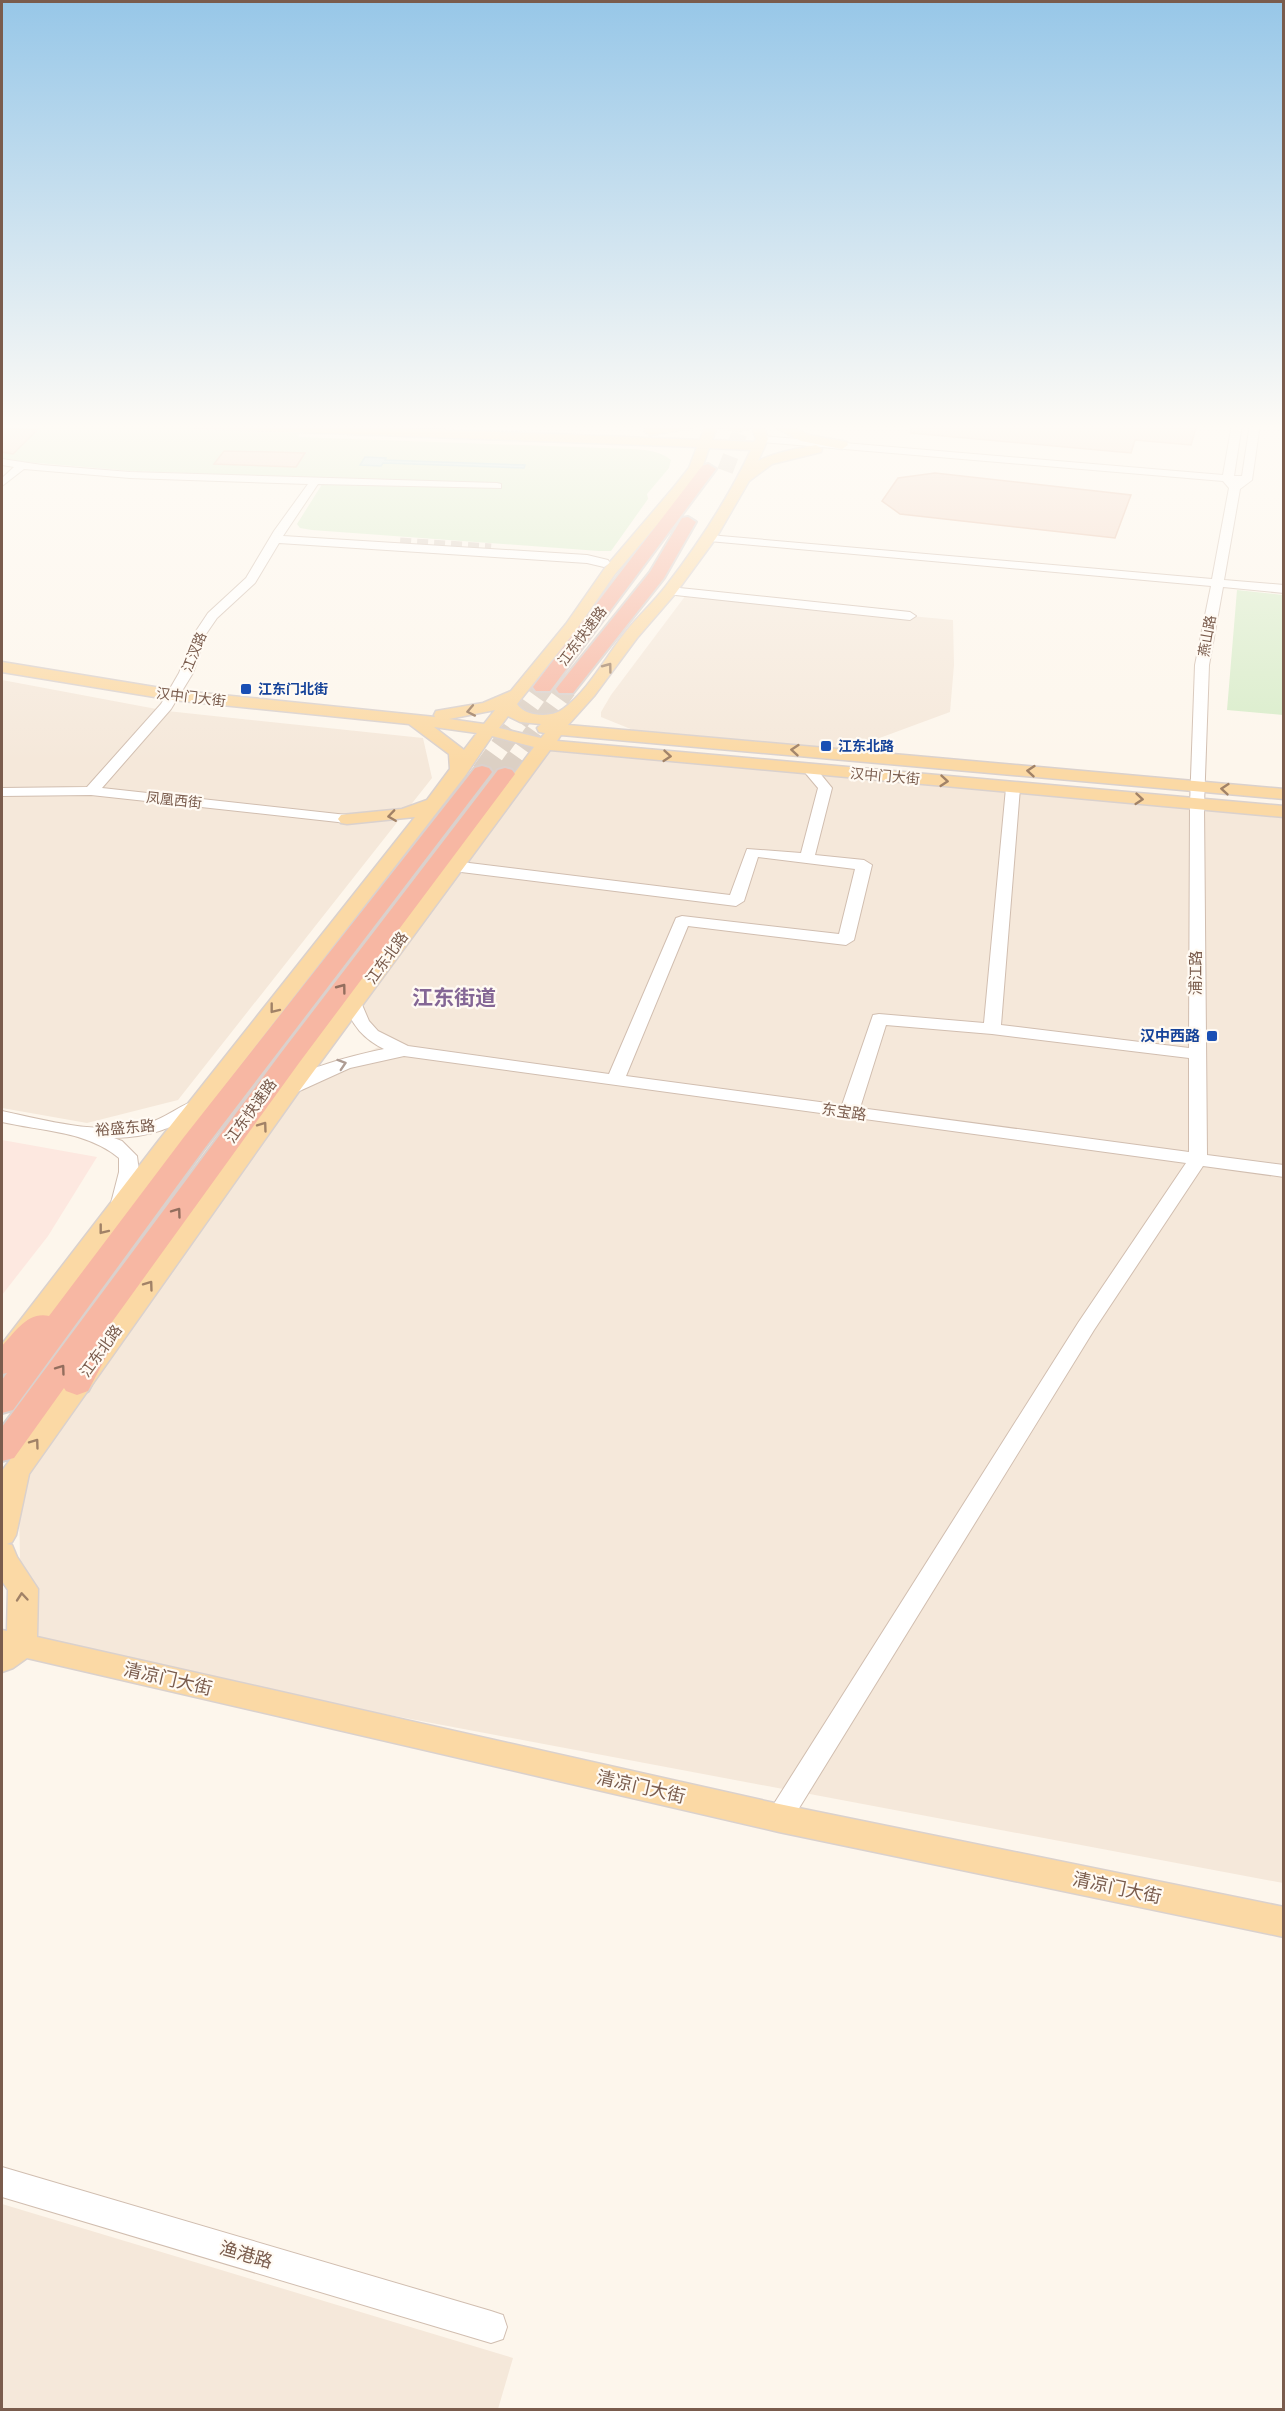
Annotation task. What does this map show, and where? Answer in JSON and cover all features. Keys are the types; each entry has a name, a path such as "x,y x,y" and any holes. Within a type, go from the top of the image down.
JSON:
{"highway":[{"name":"江东快速路","path":"543,687 618,589 652,537"},
{"name":"江东快速路","path":"566,689 658,574 680,537"},
{"path":"631,635 658,574"},
{"path":"571,627 618,589"},
{"name":"江东快速路","path":"2,1402 111,1255 509,761"},
{"path":"374,927 386,846"},
{"path":"374,927 453,866"},
{"name":"江东快速路","path":"7,1474 142,1259 374,927"},
{"path":"2,1363 111,1255"},
{"path":"77,1384 142,1259"}],"main road":[{"name":"江东北路","path":"509,761 488,730 510,706 571,627 606,562 628,550 639,537"},
{"name":"江东北路","path":"2,1363 198,1105 386,846 435,803 509,761 568,714 588,693 631,635 670,591 709,538"},
{"name":"汉中门大街","path":"2,667 173,695 412,719 488,730 509,761"},
{"path":"412,719 485,708 505,701 524,688"},
{"path":"588,693 587,709 593,717 640,736 629,747 639,753"},
{"path":"510,706 515,714 526,718 546,718 568,714"},
{"path":"412,719 452,746 456,752 509,761 544,765 566,758 621,752"},
{"name":"汉中门大街","path":"509,761 640,736 1284,794"},
{"name":"汉中门大街","path":"509,761 621,752 639,753 1284,812"},
{"name":"江东北路","path":"7,1474 77,1384 453,866 509,761"},
{"path":"347,819 405,814 435,803"},
{"path":"347,819 386,846"},
{"path":"2,1535 7,1474"},
{"path":"2,1553 2,1559 23,1589 8,1649"},
{"name":"清凉门大街","path":"8,1649 779,1818 1284,1922"}],"street":[{"name":"江汊路","path":"91,791 173,695 186,673 200,634 212,616 250,580 276,537"},
{"path":"301,537 581,555 606,562"},
{"name":"燕山路","path":"1197,786 1202,665 1224,537"},
{"path":"709,538 1284,589"},
{"path":"486,549 606,562"},
{"path":"670,591 910,616"},
{"path":"807,858 825,788 809,769"},
{"name":"浦江路","path":"1197,786 1198,1159"},
{"path":"992,1029 1013,788"},
{"name":"凤凰西街","path":"2,792 91,791 347,819"},
{"path":"453,866 736,901 752,852 864,865 846,940 682,921"},
{"path":"616,1079 691,896"},
{"path":"354,1004 357,1021 385,1044 405,1051"},
{"path":"849,1113 879,1019 992,1029 1196,1054"},
{"path":"290,1089 317,1072 351,1061 405,1051"},
{"name":"东宝路","path":"405,1051 849,1113 1284,1170"},
{"name":"裕盛东路","path":"82,1132 149,1129 168,1123 198,1105"},
{"name":"裕盛东路","path":"2,1117 82,1132 115,1145 128,1156 129,1172 120,1207"},
{"path":"779,1818 1085,1328 1198,1159"},
{"name":"渔港路","path":"2,2182 491,2327"}],"shaded area":[{"path":"686,595 953,620 954,665 950,712 847,750 638,732 601,717 601,712 611,695"},
{"path":"2,680 167,711 423,738 432,778 178,1100 87,1123 2,1108"},
{"path":"546,745 1283,812 1283,1883 22,1646 18,1467 289,1089 385,1044 354,1004"},
{"path":"2,1140 97,1157 48,1236 2,1295"},
{"path":"2,2204 513,2358 498,2409 2,2409"}],"green space":[{"path":"401,537 621,537 611,551"},
{"path":"1237,590 1283,595 1283,715 1227,710"}],"tunnel":[{"path":"400,543 491,549"},
{"path":"482,772 543,687"},
{"path":"505,774 566,689"}],"place":[{"name":"江东门北街","path":"246,689"},
{"name":"江东北路","path":"826,746"},
{"name":"汉中西路","path":"1212,1036"}],"district":[{"name":"江东街道","path":"454,998"}]}
